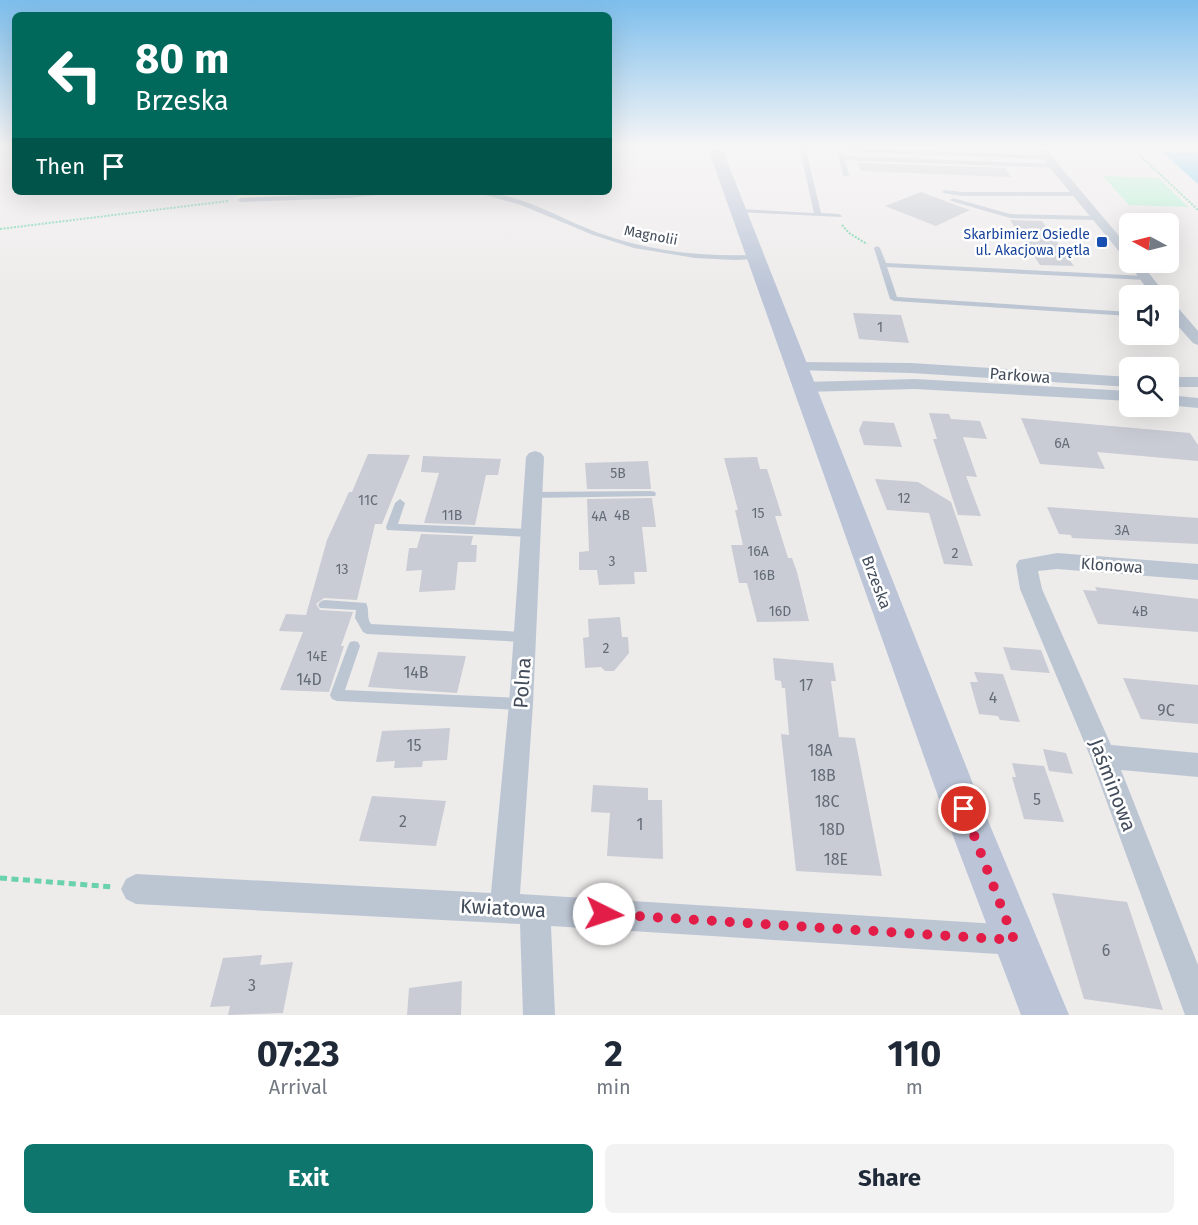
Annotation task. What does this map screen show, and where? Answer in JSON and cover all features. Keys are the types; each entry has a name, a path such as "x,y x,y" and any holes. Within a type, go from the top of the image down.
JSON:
{"street":[{"name":"Brzeska","path":"732,193 1014,940 1045,1015"},
{"path":"1076,194 1119,245"},
{"path":"1142,273 1151,285"},
{"path":"1179,320 1198,340"},
{"name":"Parkowa","path":"801,377 913,376 1119,381"},
{"name":"Parkowa","path":"913,376 1119,396"},
{"path":"1075,379 1084,394"},
{"path":"1179,382 1198,382"},
{"path":"1179,401 1198,403"},
{"name":"Polna","path":"504,908 520,704 535,457"},
{"name":"Klonowa","path":"1026,565 1057,561 1198,572"},
{"name":"Jaśminowa","path":"1026,565 1031,589 1103,756 1198,1006"},
{"path":"1103,756 1198,765"},
{"name":"Kwiatowa","path":"136,889 504,908 1014,940"},
{"path":"535,910 539,1015"}],"lane":[{"path":"813,193 818,215"},
{"path":"957,193 1076,194"},
{"path":"242,200 358,195"},
{"name":"Magnolii","path":"490,195 515,201 606,237 680,253 755,257"},
{"path":"953,200 1010,216 1097,219"},
{"path":"739,212 839,216"},
{"path":"680,242 680,253"},
{"path":"877,248 894,299 1119,313"},
{"path":"882,265 1146,278"},
{"path":"532,495 651,494"},
{"path":"400,503 391,527 530,533"},
{"path":"324,605 362,606 361,618 367,629 524,637"},
{"path":"354,646 337,695 520,704"}],"path":[{"path":"1180,193 1198,210"},
{"path":"0,229 198,203 242,200"},
{"path":"827,215 841,223 849,233 877,248"},
{"path":"0,878 136,889"}],"shaded area":[{"path":"238,195 304,195 235,198"}],"green space":[{"path":"1119,193 1174,193 1188,207 1129,205"}],"building":[{"path":"917,193 925,193 970,210 936,226 885,206"},
{"path":"1010,220 1042,221 1074,266 1040,265"},
{"path":"853,313 901,315 909,343 859,339"},
{"path":"929,413 949,414 951,419 980,421 987,439 963,437 977,477 966,476 981,516 958,515 933,439 937,439"},
{"path":"1021,418 1190,433 1198,445 1198,461 1097,452 1105,469 1040,464"},
{"path":"863,421 894,423 902,447 864,445 859,430"},
{"path":"368,454 410,455 382,524 375,524 357,600 324,598 316,604 320,610 353,612 329,692 280,690 303,632 279,631 286,614 306,615 327,540 349,492 352,492"},
{"path":"423,456 501,459 498,475 486,475 475,525 424,523 439,473 421,472"},
{"path":"757,457 760,469 767,469 782,516 775,516 788,558 792,558 797,572 809,621 757,622 747,583 739,583 731,545 743,545 735,510 738,510 724,458"},
{"path":"648,461 651,489 587,489 585,463"},
{"path":"875,479 918,482 951,502 973,566 944,564 929,513 887,510"},
{"path":"652,498 656,527 642,527 647,572 634,572 635,584 599,585 597,570 579,570 579,552 589,551 587,499"},
{"path":"1047,507 1198,518 1198,544 1072,538 1071,535 1059,534"},
{"path":"421,534 473,536 471,545 477,545 476,562 458,562 455,590 419,592 422,570 406,571 409,548 417,548"},
{"path":"1095,587 1198,599 1198,632 1098,624 1083,590 1097,591"},
{"path":"620,617 622,637 628,637 629,653 614,671 605,671 601,667 585,668 583,638 589,637 588,619"},
{"path":"1003,647 1041,650 1050,673 1011,670"},
{"path":"378,652 466,656 457,693 368,687"},
{"path":"773,658 833,663 836,681 831,681 839,737 855,738 882,876 796,871 781,734 789,735 785,688 782,688 781,681 775,680"},
{"path":"974,672 1003,674 1020,722 1000,720 998,716 979,714 970,682 978,682"},
{"path":"1123,678 1198,685 1198,724 1141,719"},
{"path":"450,728 447,760 423,761 422,767 394,768 395,761 376,762 382,731"},
{"path":"1043,749 1066,753 1073,774 1049,771"},
{"path":"1012,763 1044,766 1064,822 1024,819 1012,777 1016,777"},
{"path":"593,785 648,788 648,800 662,800 663,859 607,856 610,813 591,812"},
{"path":"372,796 446,801 436,846 359,841"},
{"path":"1052,893 1127,902 1163,1010 1084,999"},
{"path":"262,955 260,965 293,962 283,1013 228,1015 230,1006 210,1007 223,958"},
{"path":"462,981 461,1015 407,1015 409,988"}],"place":[{"name":"Skarbimierz Osiedle ul. Akacjowa pętla","path":"1102,242"}],"route":[{"path":"604,914 1014,940 964,809"}]}
